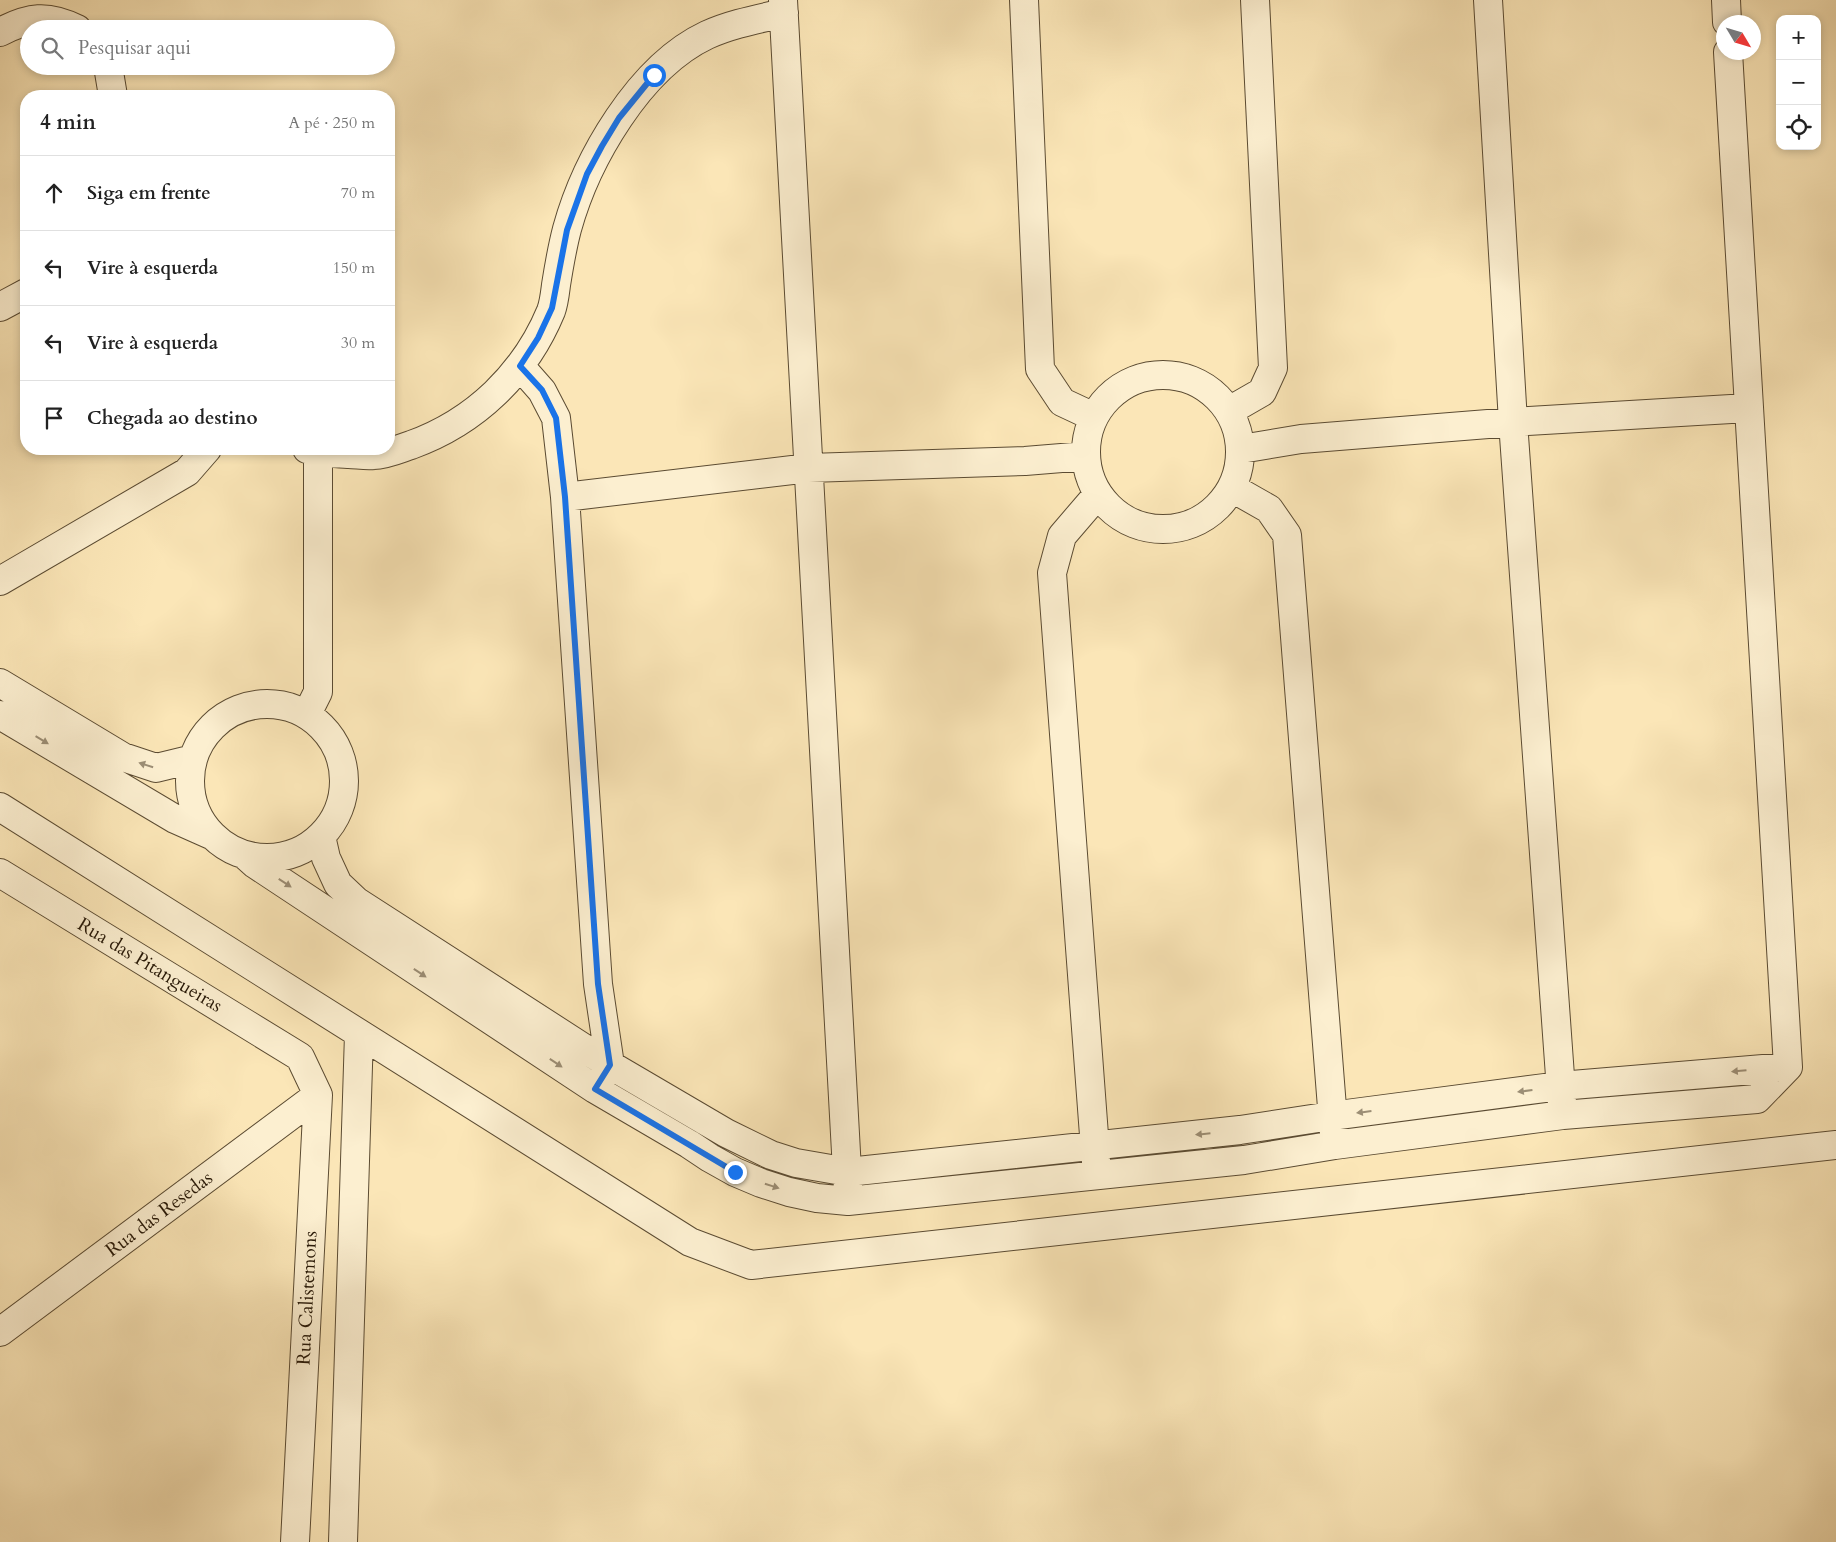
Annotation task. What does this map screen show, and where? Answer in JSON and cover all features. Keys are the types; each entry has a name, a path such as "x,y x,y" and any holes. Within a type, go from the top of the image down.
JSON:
{"street":[{"path":"1024,0 1040,368 1062,402 1094,417"},
{"path":"1229,410 1262,392 1274,368 1255,0"},
{"path":"1488,0 1513,422 1563,1115"},
{"path":"1726,0 1727,15"},
{"path":"395,449 426,440 451,428 498,391 520,366 538,338 552,308 567,230 579,192 602,146 619,118 654,75 670,59 706,35 783,7 848,1172 848,1201"},
{"path":"29,20 53,20"},
{"path":"0,32 20,22"},
{"path":"0,715 174,819 211,835 227,847 245,855 595,1089 735,1172 789,1192 817,1198 848,1201 1244,1160 1335,1145 1563,1115 1757,1099 1788,1067 1728,60"},
{"path":"110,75 112,90"},
{"path":"0,307 20,296"},
{"path":"520,366 542,390 556,418 565,497 598,984 610,1065 595,1089"},
{"path":"1160,375 1180,377 1199,383 1215,395 1229,410 1237,429 1241,448 1239,469 1232,488 1220,505 1205,518 1186,526 1167,530 1146,528 1128,522 1111,510 1098,494 1089,476 1086,456 1088,436 1094,417 1106,400 1122,388 1140,379 1160,375"},
{"path":"1241,448 1301,439 1513,422 1748,408"},
{"path":"0,581 187,472 202,455"},
{"path":"307,714 318,692 312,455"},
{"path":"565,497 809,468 1025,461 1086,456"},
{"path":"1232,488 1269,509 1286,535 1331,1116 1335,1145"},
{"path":"1097,1174 1052,573 1062,536 1098,494"},
{"path":"0,683 123,757 156,768 193,759"},
{"path":"211,835 199,818 192,800 190,779 193,759 201,741 214,725 230,713 249,705 269,703 289,706 307,714 323,726 335,743 342,762 344,782 342,802 333,821 321,836 304,848 285,856 266,858 245,855"},
{"path":"0,807 690,1242 751,1265 1836,1145"},
{"path":"321,836 326,858 338,884 356,901 610,1065 748,1145 796,1163 848,1172 1240,1130 1560,1086 1788,1067"},
{"name":"Rua das Pitangueiras","path":"3,880 300,1057"},
{"path":"342,1542 359,1034"},
{"name":"Rua Calistemons","path":"295,1542 318,1095 300,1057"},
{"name":"Rua das Resedas","path":"0,1332 318,1095"}],"route":[{"path":"654,75 619,118 587,174 567,230 560,258 552,308 538,338 520,366 542,390 556,418 565,497 598,984 610,1065 595,1089 735,1172"}]}
